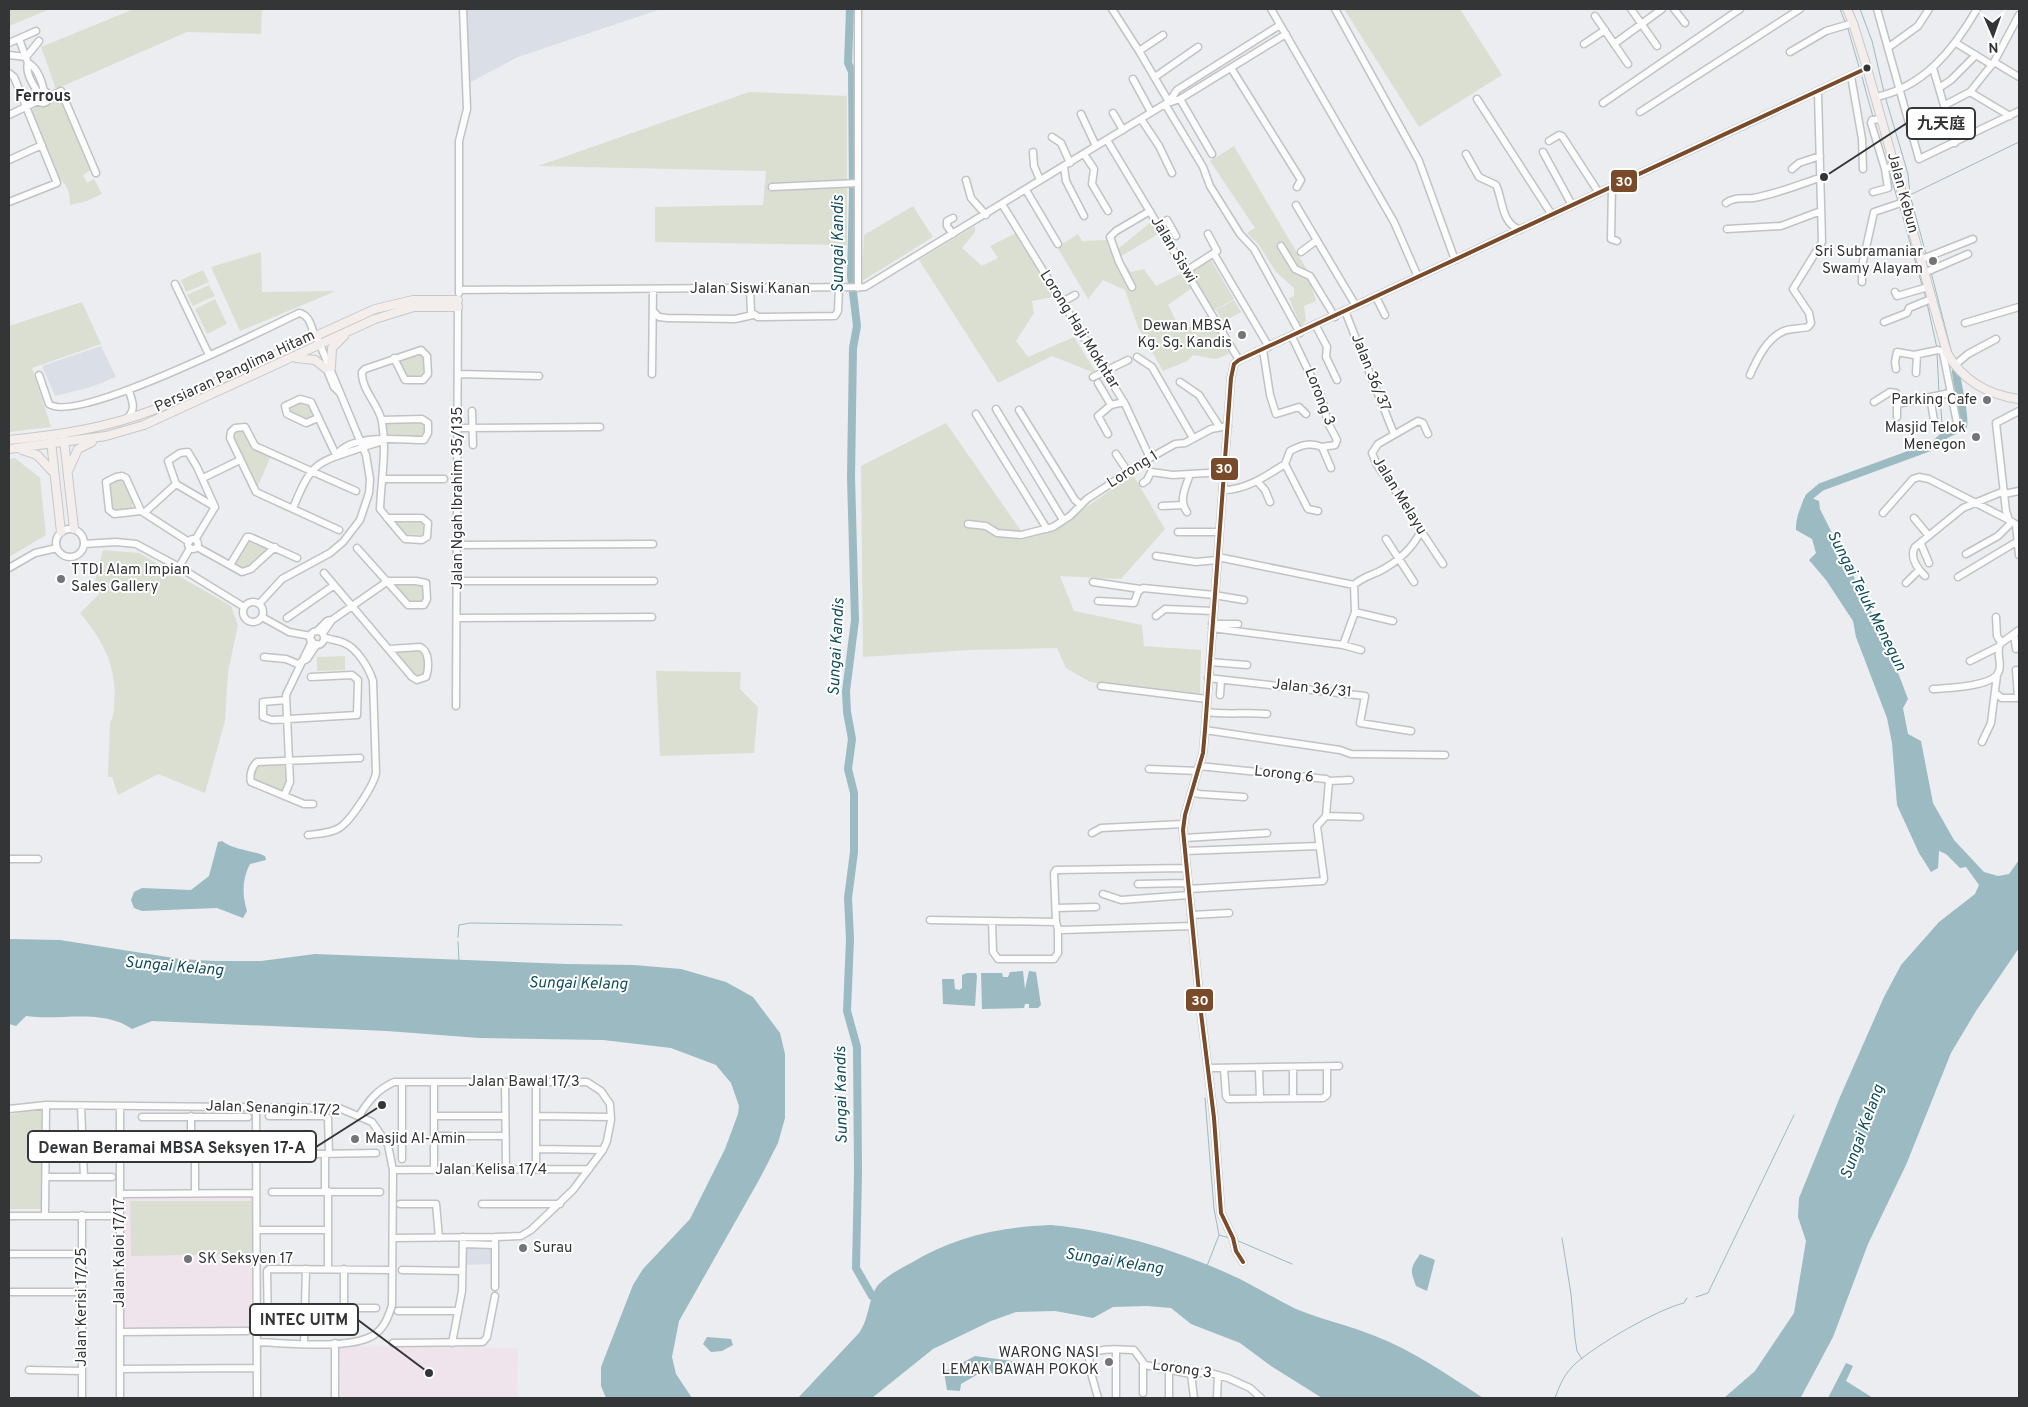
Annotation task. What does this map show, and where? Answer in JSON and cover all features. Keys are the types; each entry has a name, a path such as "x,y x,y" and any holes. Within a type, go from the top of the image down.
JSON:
{"main road":[{"name":"Jalan Kebun","path":"1847,9 1854,23 1867,68 1882,96 1876,119 1900,203 1929,271 1925,288 1941,351 1966,377 1986,391 2019,400"},
{"name":"Persiaran Panglima Hitam","path":"64,439 156,409 375,309 396,302 458,303"},
{"name":"Persiaran Panglima Hitam","path":"9,440 51,440 106,436 144,424 351,330 401,310 458,303"},
{"path":"286,360 303,357 315,360 328,368 332,348 351,330"},
{"path":"68,474 72,458 78,449 106,436"},
{"path":"64,439 74,529"},
{"name":"Persiaran Panglima Hitam","path":"11,449 51,440"},
{"path":"51,440 61,532"},
{"path":"11,449 38,455 55,475"}],"street":[{"name":"Jalan Ngah Ibrahim 35/135","path":"456,706 460,141 467,109 462,9"},
{"path":"857,288 858,9"},
{"path":"1112,9 1154,77 1203,167 1210,186 1240,234 1254,249 1300,333"},
{"path":"1271,9 1394,222 1418,277"},
{"path":"1335,9 1419,161 1455,260"},
{"path":"1631,9 1658,46"},
{"path":"1614,44 1662,9"},
{"path":"1674,9 1685,24"},
{"path":"1603,103 1740,9"},
{"path":"1640,112 1800,9"},
{"path":"1877,9 1919,159 2019,111"},
{"path":"1889,47 1918,26 1929,9"},
{"path":"1882,96 1900,90 1933,68 1956,43 1976,9"},
{"path":"1595,16 1628,64"},
{"path":"1945,105 1970,92 1993,63 2019,16"},
{"path":"1790,52 1826,31 1854,23"},
{"name":"Jalan Siswi Kanan","path":"1167,103 1177,90 1280,25"},
{"path":"2012,29 2019,33"},
{"path":"1584,44 1605,30"},
{"path":"9,43 36,32"},
{"path":"1268,32 1276,33 1273,42"},
{"name":"Jalan Siswi Kanan","path":"459,290 865,288 1151,112 1167,103 1180,99 1286,34"},
{"path":"1139,51 1163,35"},
{"path":"18,39 27,60"},
{"path":"9,54 39,41 30,50 27,68 30,78 41,92 50,97"},
{"path":"1956,43 2019,76"},
{"path":"1154,77 1198,47"},
{"path":"9,54 27,60"},
{"path":"1939,88 1951,80 1976,54"},
{"path":"1231,68 1301,180 1297,187"},
{"path":"1243,1262 1222,1214 1208,1068 1190,915 1183,824 1199,769 1205,730 1232,369 1239,360 1818,93 1867,68"},
{"path":"1933,68 1955,143"},
{"path":"9,73 14,77 57,183 9,202"},
{"path":"1851,76 1862,139 1863,169"},
{"path":"1133,80 1151,112"},
{"path":"9,115 38,101 45,103 50,97 61,91 96,173"},
{"path":"38,101 41,92"},
{"path":"1970,92 2010,116"},
{"path":"1750,375 1772,337 1785,330 1808,327 1811,322 1809,313 1793,289 1821,246 1822,177 1818,93"},
{"path":"1180,99 1212,154"},
{"path":"1477,99 1552,215"},
{"path":"1113,113 1123,130"},
{"path":"1080,114 1096,146"},
{"path":"1141,119 1159,146 1172,174"},
{"path":"1873,192 1888,188 1889,167 1872,128 1876,119"},
{"path":"1549,141 1558,135 1562,136 1599,193"},
{"path":"1052,137 1061,144 1067,165 1066,181 1084,216"},
{"name":"Jalan Siswi","path":"1107,140 1239,360"},
{"path":"9,160 42,145"},
{"path":"1033,152 1034,166 1040,180"},
{"path":"1543,152 1572,205"},
{"path":"1084,154 1094,169 1092,184 1108,211"},
{"path":"1466,154 1479,177 1496,184 1503,212 1512,227 1520,230"},
{"path":"1792,169 1799,163 1820,156"},
{"path":"1726,203 1730,199 1751,198 1788,190 1822,177"},
{"path":"966,180 971,198 986,215"},
{"path":"772,187 857,183"},
{"path":"1612,187 1611,239 1617,241"},
{"path":"1026,190 1058,244"},
{"path":"1862,282 1862,266 1874,212 1900,203"},
{"name":"Lorong Haji Mokhtar","path":"1002,204 1124,402 1150,458"},
{"path":"1296,205 1356,306"},
{"path":"1727,229 1781,226 1821,210"},
{"path":"1132,287 1119,262 1110,237 1116,231 1150,211"},
{"path":"953,218 947,221 947,226 953,234"},
{"path":"1159,226 1168,220 1176,236"},
{"path":"1186,272 1214,254 1217,249 1208,234"},
{"path":"1925,259 1973,239"},
{"path":"1301,252 1317,240"},
{"path":"1281,246 1295,269 1310,276 1335,317"},
{"path":"1214,254 1266,349 1270,395 1276,414 1299,407 1306,414"},
{"path":"1929,271 1968,254"},
{"path":"176,284 209,355"},
{"path":"653,311 659,316 667,318 735,319 753,315 758,317 832,318 838,311 839,288"},
{"path":"1895,292 1897,296 1925,288"},
{"path":"652,374 653,289"},
{"path":"750,289 750,312 753,315"},
{"path":"1062,302 1074,294"},
{"path":"1376,297 1385,315"},
{"path":"1884,322 1902,316 1907,313 1909,308 1928,300"},
{"path":"1964,323 2019,307"},
{"name":"Jalan 36/37","path":"1345,312 1394,434"},
{"path":"39,376 49,404 56,408 95,402 129,391 299,314 304,314 308,319 334,387 340,394 369,464 369,493 365,508 353,530 343,542 330,553 282,579 259,604"},
{"path":"1316,326 1328,347 1326,357 1337,380"},
{"name":"Lorong 3","path":"1223,490 1243,487 1285,464 1290,451 1297,447 1310,444 1322,447 1335,445 1337,440 1328,423 1319,392 1292,337"},
{"path":"1955,365 1968,354 1996,339"},
{"path":"387,518 422,518 428,523 427,537 422,540 405,539 387,518 380,509 383,479 382,420 363,381 362,372 365,369 394,358 421,350 426,352 428,356 427,377 420,381 405,380 394,358"},
{"path":"1896,369 1897,352 1917,355 1941,351 1957,423"},
{"path":"1916,374 1917,355"},
{"path":"1137,357 1152,367 1193,438"},
{"path":"1093,377 1105,373 1128,360"},
{"path":"458,374 539,376"},
{"path":"1180,382 1199,395 1219,426"},
{"path":"1098,383 1111,405"},
{"path":"124,421 133,413 134,404 129,391"},
{"path":"1874,402 1893,392 1896,393 1897,417"},
{"path":"1897,404 1950,393"},
{"path":"1930,398 1934,420"},
{"path":"318,418 306,423 287,414 285,406 300,399 311,402 336,455"},
{"path":"1108,434 1098,416 1111,405 1124,402"},
{"path":"134,404 141,409 156,409"},
{"path":"996,409 1063,520"},
{"path":"1019,410 1075,500 1081,505"},
{"path":"472,411 473,445"},
{"path":"2019,411 1996,423 2004,492 2014,523 2019,556"},
{"path":"976,414 1047,529"},
{"path":"293,508 310,471 336,455 342,455 361,444 373,446 382,440 424,440 428,429 428,423 422,419 382,420"},
{"path":"1394,434 1420,421 1428,434"},
{"name":"Lorong 1","path":"968,524 986,526 997,533 1021,535 1047,529 1063,520 1081,505 1150,458 1175,444 1185,443 1219,426 1228,426"},
{"path":"339,530 256,492 240,460 230,434 235,428 245,427 255,446 356,491"},
{"path":"458,428 600,427"},
{"name":"Jalan Melayu","path":"1394,434 1374,448 1372,453 1376,465 1414,517 1421,535 1443,564"},
{"name":"Lorong 3","path":"1322,447 1331,468"},
{"path":"184,452 191,455 215,507 176,484 168,461 184,452"},
{"path":"1116,454 1128,472"},
{"path":"202,478 240,460"},
{"path":"1285,464 1308,509 1318,510"},
{"path":"1143,482 1147,480 1151,472 1173,476 1224,472"},
{"path":"1187,512 1183,505 1183,494 1190,474"},
{"path":"176,484 143,512 114,514 109,510 106,482 116,477 126,478 143,512 193,544 245,572 275,547"},
{"path":"1882,513 1913,479 1919,477 1929,480 2014,523"},
{"path":"383,479 444,479"},
{"path":"1257,480 1265,490 1270,502"},
{"path":"1925,576 1919,570 1912,553 1915,547 1921,544 1947,520 1973,503 2004,492 2019,491"},
{"path":"200,499 208,498 209,493"},
{"path":"1162,506 1183,505"},
{"path":"179,567 215,507"},
{"path":"1914,518 1929,536"},
{"path":"1966,554 1998,536 2014,523"},
{"path":"74,529 82,535 84,544 80,552 72,556 63,554 57,548 57,539 61,532 74,529"},
{"path":"1178,532 1219,532"},
{"path":"1343,645 1355,612 1354,586 1359,580 1399,558 1421,535"},
{"path":"230,565 247,538 254,537 297,558"},
{"path":"1386,539 1414,582"},
{"path":"1958,576 2018,541"},
{"path":"84,544 116,542 136,544 179,567 244,607"},
{"path":"458,545 654,544"},
{"path":"1921,544 1929,563"},
{"path":"9,568 35,553 57,548"},
{"path":"284,796 290,782 286,695 301,664 307,658 313,641 321,634 327,621 332,620 388,581 426,583 428,599 424,605 408,605 388,581 358,548"},
{"path":"1156,556 1196,562 1217,559 1354,586"},
{"path":"1906,583 1919,570"},
{"path":"324,573 412,677 417,680 426,677 427,653 425,649 420,647 390,649"},
{"path":"458,581 654,581"},
{"path":"1093,582 1244,600"},
{"path":"286,618 334,586"},
{"path":"1098,601 1134,603 1140,589"},
{"path":"250,602 259,604 263,610 262,617 257,621 248,620 244,616 244,607 250,602"},
{"path":"1156,616 1165,609 1213,611"},
{"path":"1355,612 1394,621"},
{"path":"262,617 289,632 313,641 323,642 321,634"},
{"path":"1982,742 1991,723 1997,675 2000,671 2000,645 1997,636 1996,617"},
{"path":"457,618 652,618"},
{"path":"1212,626 1238,624"},
{"path":"1212,626 1343,645 1361,650"},
{"path":"1970,661 2000,645 2017,632"},
{"path":"2016,649 2017,632"},
{"path":"308,835 319,834 342,826 374,784 376,773 373,681 370,672 351,647 321,634"},
{"path":"264,657 286,659 301,664"},
{"path":"1210,662 1247,665"},
{"path":"1995,692 2002,698 2018,698 2016,670"},
{"path":"286,700 263,702 261,713 266,720 357,715 358,680 356,677 352,675 311,677"},
{"path":"1933,689 1972,686 1997,675"},
{"name":"Jalan 36/31","path":"1208,678 1365,696 1360,723 1411,731"},
{"path":"1220,695 1221,680"},
{"path":"1101,686 1207,699"},
{"path":"1206,712 1232,716 1243,712 1267,714"},
{"path":"1205,730 1340,750 1351,754 1444,754"},
{"path":"313,804 304,804 251,782 250,778 256,763 360,758"},
{"name":"Lorong 6","path":"1149,769 1199,769 1326,779 1329,781 1326,816 1317,826 1320,846"},
{"path":"1329,781 1350,780"},
{"path":"1192,792 1244,797"},
{"path":"1326,816 1360,817"},
{"path":"1092,833 1101,828 1183,824"},
{"path":"1184,838 1267,833"},
{"path":"1103,894 1121,900 1188,889 1323,881 1324,874 1320,846 1185,851"},
{"path":"9,859 38,859"},
{"path":"992,922 993,952 998,959 1054,959 1058,953 1054,873 1060,868 1186,868"},
{"path":"1138,884 1188,889"},
{"path":"1056,908 1096,907"},
{"path":"1190,915 1229,913"},
{"path":"930,920 1057,926 1192,926"},
{"path":"1208,1068 1260,1069 1339,1066"},
{"path":"1224,1068 1226,1098 1260,1099 1326,1097 1327,1067"},
{"path":"1293,1068 1293,1098"},
{"path":"1260,1069 1260,1099"},
{"name":"Jalan Bawal 17/3","path":"359,1116 371,1097 381,1088 394,1082 587,1082 601,1090 610,1104 611,1117"},
{"path":"402,1082 402,1159"},
{"path":"434,1082 434,1170"},
{"path":"504,1082 506,1170"},
{"path":"536,1082 536,1170"},
{"path":"45,1216 46,1105"},
{"name":"Jalan Senangin 17/2","path":"9,1109 46,1105 339,1108 372,1122 388,1146 393,1170 392,1305 385,1324 369,1338 349,1343 257,1342"},
{"path":"81,1106 84,1177"},
{"name":"Jalan Kaloi 17/17","path":"120,1107 120,1398"},
{"path":"256,1108 257,1398"},
{"path":"191,1116 195,1193"},
{"path":"269,1116 324,1116 328,1118 328,1269"},
{"path":"434,1116 504,1116"},
{"path":"463,1241 521,1236 542,1221 560,1204 603,1150 611,1117 536,1116"},
{"path":"142,1117 248,1117"},
{"path":"434,1136 505,1136"},
{"path":"537,1149 603,1150"},
{"path":"256,1155 376,1153"},
{"path":"121,1156 245,1154"},
{"name":"Jalan Kelisa 17/4","path":"393,1170 589,1169"},
{"path":"46,1177 112,1177"},
{"path":"272,1192 380,1192"},
{"path":"121,1194 256,1193"},
{"path":"400,1204 436,1204 439,1238"},
{"path":"482,1204 560,1204"},
{"name":"Jalan Kerisi 17/25","path":"82,1215 82,1398"},
{"path":"9,1216 120,1216"},
{"path":"257,1230 328,1230"},
{"path":"495,1237 495,1287"},
{"path":"393,1238 439,1238 495,1245"},
{"path":"452,1343 458,1311 463,1241"},
{"path":"9,1254 82,1254"},
{"path":"268,1329 267,1271 269,1269 392,1270"},
{"path":"304,1343 306,1269"},
{"path":"344,1269 344,1329"},
{"path":"402,1270 462,1271"},
{"path":"9,1292 82,1292"},
{"path":"393,1342 484,1342 495,1296"},
{"path":"344,1308 376,1308"},
{"path":"398,1311 458,1311"},
{"path":"120,1332 247,1331"},
{"path":"335,1343 335,1398"},
{"path":"1098,1398 1091,1373 1090,1357 1097,1352 1116,1350 1116,1396"},
{"name":"Lorong 3","path":"1116,1350 1134,1350 1143,1364 1190,1374 1207,1372 1218,1375 1250,1388 1261,1398"},
{"path":"1143,1364 1143,1393"},
{"path":"120,1369 257,1368"},
{"path":"1169,1369 1169,1398"},
{"path":"29,1370 82,1371"},
{"path":"1190,1374 1194,1398"},
{"path":"1217,1398 1218,1375"}],"shaded area":[{"path":"9,9 50,9 9,26"},
{"path":"134,9 262,9 261,34 187,32 56,89 41,47"},
{"path":"466,9 661,9 518,57 467,84"},
{"path":"1344,9 1460,9 1502,75 1419,127"},
{"path":"749,92 847,96 847,245 655,242 655,207 763,205 766,171 538,166"},
{"path":"60,98 89,162 91,170 83,175 87,183 94,179 102,194 87,201 70,205 68,190 59,178 31,111 45,103"},
{"path":"1234,146 1306,268 1316,301 1304,306 1306,321 1301,326 1289,298 1294,296 1294,288 1276,272 1259,245 1247,233 1255,228 1210,161"},
{"path":"913,206 933,237 862,281 864,235"},
{"path":"1151,222 1158,234 1120,257 1131,272 1144,269 1156,286 1182,273 1192,288 1168,305 1182,332 1208,315 1229,354 1216,359 1193,355 1187,361 1163,371 1138,327 1125,290 1103,280 1088,299 1057,247 1078,234 1082,241 1107,240 1110,251 1113,253"},
{"path":"975,226 975,232 962,248 982,266 998,258 990,246 1016,233 1053,297 1032,301 1034,313 1016,341 1028,357 1074,337 1097,374 1052,356 998,383 919,260"},
{"path":"261,252 262,292 336,291 240,331 211,267"},
{"path":"1211,260 1234,299 1213,311 1190,272"},
{"path":"203,270 209,282 186,292 181,280"},
{"path":"209,285 215,296 193,306 187,295"},
{"path":"215,299 227,324 207,334 195,309"},
{"path":"1234,300 1241,312 1223,322 1216,310"},
{"path":"82,302 101,344 32,368 51,427 9,432 9,326"},
{"path":"101,346 116,377 91,387 55,396 42,366"},
{"path":"421,353 425,356 424,377 407,378 400,363 401,360"},
{"path":"302,402 309,405 313,411 310,418 306,419 290,413 289,408"},
{"path":"390,422 425,422 427,433 423,438 387,437 384,427"},
{"path":"946,423 1026,538 1054,529 1133,475 1165,529 1121,579 1060,576 1074,611 1142,625 1144,646 1201,650 1200,695 1090,682 1066,668 1057,648 969,650 863,657 861,466"},
{"path":"240,429 244,430 253,447 271,456 257,488 233,438 234,432"},
{"path":"15,458 40,478 46,535 9,557 9,459"},
{"path":"123,479 131,493 133,505 131,509 113,510 111,509 109,484 113,480"},
{"path":"421,519 426,523 426,532 421,535 404,534 396,521"},
{"path":"249,540 266,549 264,554 245,570 236,566 236,562"},
{"path":"103,550 139,553 231,606 238,625 228,672 225,721 205,793 158,774 118,795 112,777 108,777 110,722 113,715 115,690 111,666 95,633 80,613 99,594 95,581"},
{"path":"397,584 423,585 425,600 421,603 408,602 396,587"},
{"path":"399,650 421,650 425,655 425,674 419,677 416,676 398,655"},
{"path":"345,656 345,670 317,671 317,657"},
{"path":"656,671 741,672 740,689 758,707 754,753 660,756"},
{"path":"279,764 286,767 287,782 282,790 253,779 258,765"},
{"path":"24,1111 43,1111 41,1209 9,1209 9,1115"},
{"name":"SK Seksyen 17","path":"256,1193 257,1331 120,1332 121,1194"},
{"path":"130,1201 253,1201 253,1254 131,1256"},
{"path":"465,1246 493,1246 493,1264 464,1265"},
{"path":"340,1346 518,1348 517,1398 341,1398"}],"water":[{"name":"Sungai Kelang","path":"1809,497 1819,501 1820,509 1886,641 1908,699 1903,708 1908,734 1921,741 1933,803 1954,840 1984,872 1998,876 2009,874 2019,860 2019,948 1976,1011 1951,1053 1906,1165 1868,1244 1833,1337 1801,1397 1724,1398 1755,1371 1794,1313 1806,1241 1798,1217 1799,1198 1840,1097 1884,997 1901,965 1939,922 1975,894 1979,885 1966,867 1960,868 1946,854 1939,851 1938,868 1931,872 1919,853 1897,805 1892,743 1887,718 1856,637 1853,621 1826,580 1809,560 1816,553 1812,539 1796,530 1797,517 1804,498"},
{"path":"222,841 265,856 266,860 250,864 245,875 244,899 247,911 243,918 217,908 142,911 134,908 131,900 134,892 142,888 191,890 209,876 218,842"},
{"name":"Sungai Kelang","path":"9,939 60,940 180,959 215,961 261,961 315,954 634,965 681,969 726,982 753,997 780,1033 785,1054 785,1118 778,1143 759,1180 679,1321 672,1357 676,1374 692,1398 606,1398 601,1386 601,1367 633,1285 643,1269 690,1219 725,1149 738,1114 739,1106 731,1083 716,1065 671,1048 603,1040 479,1038 387,1031 152,1021 132,1029 108,1019 80,1016 26,1016 16,1026 9,1024"},
{"path":"1023,971 1025,989 1029,971 1036,972 1041,1005 1038,1008 1029,1008 1029,1004 1025,1004 1024,1008 982,1009 981,973 1002,973 1003,977 1008,977 1010,972"},
{"path":"976,973 977,976 975,1006 943,1004 942,979 954,979 955,989 959,990 962,988 962,975"},
{"name":"Sungai Kelang","path":"1050,1225 1119,1236 1186,1256 1238,1278 1296,1309 1389,1342 1430,1364 1483,1398 1322,1398 1271,1366 1240,1343 1191,1324 1171,1308 1147,1306 1113,1307 1093,1318 1055,1311 1016,1312 991,1321 933,1349 872,1398 798,1398 859,1333 863,1327 875,1289 890,1275 927,1254 961,1240 995,1231"},
{"path":"1420,1254 1435,1260 1427,1291 1416,1286 1412,1272 1413,1266"},
{"path":"707,1337 731,1339 733,1345 722,1351 711,1352 703,1344"},
{"path":"975,1356 1041,1365 1037,1375 980,1373 961,1384 960,1391 947,1390 944,1372"},
{"path":"1846,1363 1853,1366 1846,1381 1873,1398 1828,1398"}],"waterway":[{"name":"Sungai Kandis","path":"850,9 848,63 852,72 853,195 851,276 857,326 853,348 851,477 855,620 846,691 847,712 852,739 848,769 854,793 854,852 848,898 850,939 847,1011 857,1047 858,1172 856,1268 872,1296 880,1299"},
{"path":"1840,9 1845,22"},
{"name":"Sungai Teluk Menegun","path":"1860,9 1872,41 1884,92"},
{"path":"1848,29 1859,67"},
{"path":"1862,77 1873,117"},
{"name":"Sungai Teluk Menegun","path":"1885,96 1908,174 1910,195 1926,254"},
{"path":"1875,123 1887,165"},
{"path":"1910,195 2019,142"},
{"path":"1889,171 1898,201"},
{"path":"1900,207 1922,285"},
{"name":"Sungai Teluk Menegun","path":"1928,260 1930,268"},
{"name":"Sungai Teluk Menegun","path":"1931,272 1952,354"},
{"path":"1924,291 1926,299"},
{"path":"1927,303 1937,348"},
{"path":"1937,352 1939,393"},
{"name":"Sungai Teluk Menegun","path":"1810,506 1809,497 1821,487 1933,446 1945,435 1963,426 1964,422 1956,372"},
{"path":"1940,397 1943,437"},
{"path":"458,937 459,925 470,923 622,925"},
{"path":"458,942 459,961"},
{"path":"1205,1098 1214,1209 1219,1235 1207,1266"},
{"path":"1696,1297 1708,1293 1794,1115"},
{"path":"1219,1235 1230,1238"},
{"path":"1562,1238 1571,1294 1577,1351 1582,1359"},
{"path":"1236,1240 1292,1264"},
{"path":"1555,1398 1566,1375 1586,1355 1643,1320 1684,1303 1687,1298"}],"transit line":[{"name":"30","path":"1243,1262 1236,1251 1233,1238 1221,1213 1214,1118 1201,1013 1183,830 1185,815 1203,753 1231,378 1234,364 1239,360 1867,68"}],"place":[{"name":"九天庭","path":"1824,177"},
{"name":"Sri Subramaniar Swamy Alayam","path":"1933,261"},
{"name":"Dewan MBSA Kg. Sg. Kandis","path":"1242,335"},
{"name":"Parking Cafe","path":"1987,400"},
{"name":"Masjid Telok Menegon","path":"1976,437"},
{"name":"TTDI Alam Impian Sales Gallery","path":"61,579"},
{"name":"Dewan Beramai MBSA Seksyen 17-A","path":"382,1105"},
{"name":"Masjid Al-Amin","path":"355,1139"},
{"name":"Surau","path":"523,1248"},
{"name":"SK Seksyen 17","path":"188,1259"},
{"name":"WARONG NASI LEMAK BAWAH POKOK","path":"1109,1362"},
{"name":"INTEC UITM","path":"429,1373"}],"district":[{"name":"Ferrous","path":"43,97"}]}
